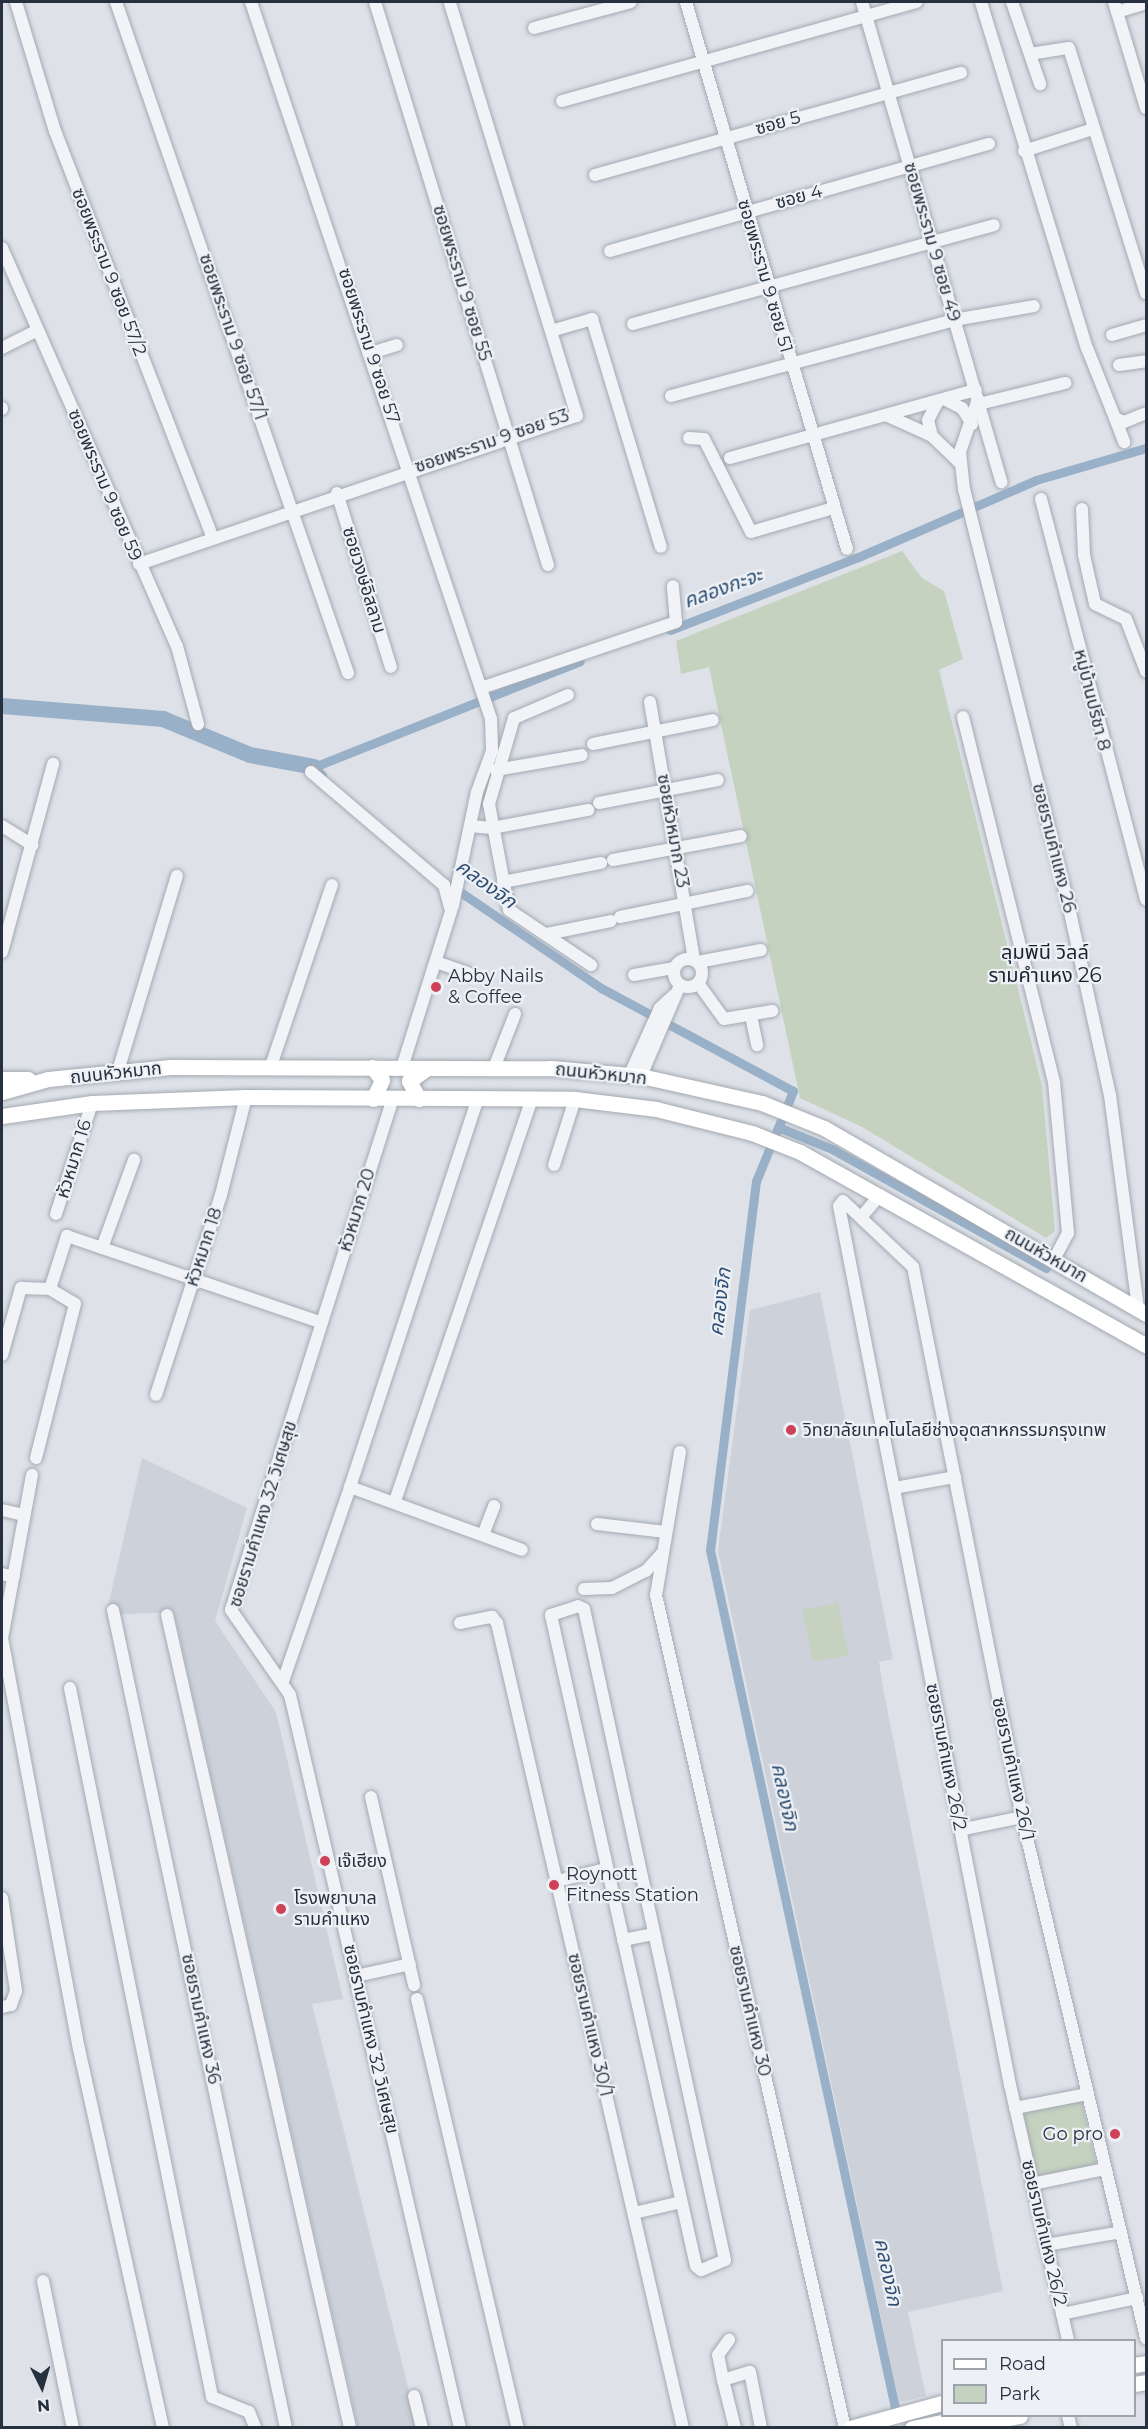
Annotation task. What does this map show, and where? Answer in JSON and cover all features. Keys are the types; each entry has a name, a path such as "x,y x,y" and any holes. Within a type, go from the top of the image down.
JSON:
{"main road":[{"name":"ถนนหัวหมาก","path":"2,1092 48,1079 118,1071 271,1066 494,1068 636,1075 762,1103 860,1146 1142,1311"},
{"path":"372,1067 382,1080 373,1099"},
{"path":"419,1099 409,1081 426,1069"},
{"path":"2,1079 48,1079"},
{"name":"ถนนหัวหมาก","path":"2,1116 92,1103 246,1097 575,1099 656,1109 724,1125 815,1160 1146,1345"},
{"path":"1098,1318 1119,1311 1113,1294"},
{"path":"881,2421 941,2403"},
{"path":"850,2427 941,2412"},
{"path":"912,2427 961,2417"},
{"path":"959,2427 1010,2417"}],"street":[{"name":"ซอยพระราม 9 ซอย 57/2","path":"18,2 55,131 213,538"},
{"name":"ซอยพระราม 9 ซอย 57/1","path":"116,2 293,508 348,673"},
{"name":"ซอยพระราม 9 ซอย 57","path":"251,2 371,353 491,719 492,751 470,826 452,908 402,1068"},
{"name":"ซอยพระราม 9 ซอย 55","path":"375,2 510,435 548,565"},
{"name":"ซอยพระราม 9 ซอย 53","path":"139,564 337,493 510,435 577,416 450,2"},
{"path":"534,28 632,2"},
{"name":"ซอยพระราม 9 ซอย 51","path":"686,2 790,363 833,508 848,549"},
{"name":"ซอยพระราม 9 ซอย 49","path":"862,2 1001,482"},
{"path":"562,101 916,2"},
{"path":"981,2 1024,151 1083,338 1124,442"},
{"path":"1012,2 1040,84"},
{"path":"1146,3 1115,7 1142,74 1146,108"},
{"path":"1030,54 1069,48 1146,293"},
{"name":"ซอย 5","path":"595,175 961,73"},
{"path":"1024,151 1093,129"},
{"name":"ซอย 4","path":"610,251 988,144"},
{"path":"633,324 994,225"},
{"name":"ซอยพระราม 9 ซอย 59","path":"2,248 177,646 198,724"},
{"path":"671,396 954,320 1034,306"},
{"path":"551,331 592,319 661,547"},
{"path":"1112,335 1146,325"},
{"path":"2,348 38,330"},
{"path":"371,353 397,345"},
{"path":"1119,365 1146,361"},
{"path":"730,458 941,400 978,397 1065,383"},
{"path":"887,416 932,435 960,464 978,397"},
{"path":"941,400 963,408 972,424"},
{"path":"932,435 929,415 941,400"},
{"path":"1115,418 1124,422 1146,413"},
{"path":"689,438 704,439 751,532 833,508"},
{"name":"ซอยรามคำแหง 26","path":"960,464 975,534 1068,903 1110,1095 1142,1311"},
{"name":"ซอยวงษ์อิสลาม","path":"337,493 391,667"},
{"name":"หมู่บ้านปรีชา 8","path":"1041,499 1145,891"},
{"path":"1082,509 1084,555 1095,604 1126,619 1146,671"},
{"path":"482,690 676,622 673,586"},
{"path":"568,695 514,718 488,797 509,910 591,965"},
{"name":"ซอยหัวหมาก 23","path":"650,702 667,790 698,983"},
{"path":"963,717 1054,1082 1068,1233 1054,1259"},
{"path":"593,744 713,720"},
{"path":"496,770 582,755"},
{"path":"2,952 33,845 52,764"},
{"path":"311,772 444,885 452,908"},
{"path":"470,826 492,828 717,780"},
{"path":"2,826 33,845"},
{"path":"503,882 741,836"},
{"path":"118,1071 177,876"},
{"path":"271,1066 332,885"},
{"path":"547,934 747,891"},
{"path":"634,975 674,968 685,959 696,961 761,950"},
{"path":"435,962 468,973"},
{"path":"674,968 678,989"},
{"path":"636,1075 664,1010 678,989 698,983 724,1019 772,1011"},
{"path":"494,1068 515,1014"},
{"path":"751,1016 757,1045"},
{"name":"หัวหมาก 18","path":"156,1395 194,1280 246,1097"},
{"name":"หัวหมาก 20","path":"322,1323 393,1098"},
{"path":"283,1681 350,1487 478,1098"},
{"path":"395,1501 532,1098"},
{"path":"554,1165 575,1099"},
{"name":"หัวหมาก 16","path":"56,1214 92,1103"},
{"path":"102,1248 134,1160"},
{"path":"863,1215 880,1195"},
{"name":"ซอยรามคำแหง 26/2","path":"863,1215 849,1201 840,1202 1015,2108 1068,2339"},
{"name":"ซอยรามคำแหง 26/1","path":"863,1215 913,1267 1022,1817 1146,2338"},
{"path":"50,1290 67,1236 322,1323"},
{"path":"2,1355 21,1288 50,1290 75,1304 36,1458"},
{"name":"ซอยรามคำแหง 32 วิเศษสุข","path":"322,1323 232,1606 283,1681 356,1976 460,2427"},
{"path":"584,1589 627,1581 663,1552 680,1452"},
{"path":"32,1475 8,1575 2,1638 80,2049 163,2427"},
{"path":"894,1488 955,1477"},
{"path":"350,1487 395,1501 522,1550"},
{"path":"483,1536 494,1506"},
{"path":"2,1510 24,1515"},
{"path":"597,1524 666,1532"},
{"name":"ซอยรามคำแหง 30","path":"663,1552 656,1595 845,2427"},
{"path":"578,1606 584,1609 724,2260 721,2266 697,2270 606,1869 551,1615 578,1606"},
{"name":"ซอยรามคำแหง 36","path":"113,1610 286,2427"},
{"path":"167,1615 350,2427"},
{"name":"ซอยรามคำแหง 30/1","path":"460,1623 492,1617 497,1623 683,2427"},
{"path":"70,1688 212,2397 249,2412 255,2427"},
{"path":"371,1797 414,1984"},
{"path":"960,1830 1022,1817"},
{"path":"557,1881 606,1869"},
{"path":"2,1898 16,1991 11,2005 2,2007"},
{"path":"623,1940 654,1934"},
{"path":"356,1976 410,1964"},
{"path":"417,1999 518,2427"},
{"path":"1015,2108 1087,2094"},
{"path":"1032,2184 1105,2169"},
{"path":"634,2213 681,2202"},
{"path":"1046,2245 1121,2232"},
{"path":"43,2281 73,2427"},
{"path":"1062,2314 1137,2298"},
{"path":"729,2340 718,2355 735,2427"},
{"path":"723,2380 750,2372 761,2427"},
{"path":"414,2396 422,2427"}],"shaded area":[{"path":"820,1292 893,1659 879,1662 883,1688 1003,2291 908,2312 926,2396 899,2402 718,1551 750,1310"},
{"name":"โรงพยาบาล รามคำแหง","path":"142,1458 247,1508 215,1621 276,1712 343,1999 312,2004 418,2427 358,2427 174,1612 106,1615"}],"green space":[{"path":"902,551 922,578 944,591 963,659 939,670 1042,1086 1055,1231 1046,1238 862,1127 800,1098 709,667 681,674 676,641"},
{"path":"838,1603 848,1655 813,1662 803,1610"},
{"path":"1081,2099 1096,2164 1038,2178 1023,2112"}],"waterway":[{"name":"คลองกะจะ","path":"670,630 856,558 1036,480 1146,448"},
{"name":"คลองกะจะ","path":"322,775 314,767 580,661"},
{"name":"คลองจิก","path":"2,706 163,719 250,755 314,767"},
{"name":"คลองจิก","path":"453,887 601,988 793,1091 756,1181 710,1550 895,2408"},
{"path":"778,1127 832,1149 1046,1268"}],"place":[{"name":"Abby Nails & Coffee","path":"436,987"},
{"name":"วิทยาลัยเทคโนโลยีช่างอุตสาหกรรมกรุงเทพ","path":"791,1430"},
{"name":"เจ๊เฮียง","path":"325,1861"},
{"name":"Roynott Fitness Station","path":"554,1885"},
{"name":"โรงพยาบาล รามคำแหง","path":"281,1909"},
{"name":"Go pro","path":"1115,2134"}],"district":[{"name":"ลุมพินี วิลล์ รามคำแหง 26","path":"1045,964"}]}
